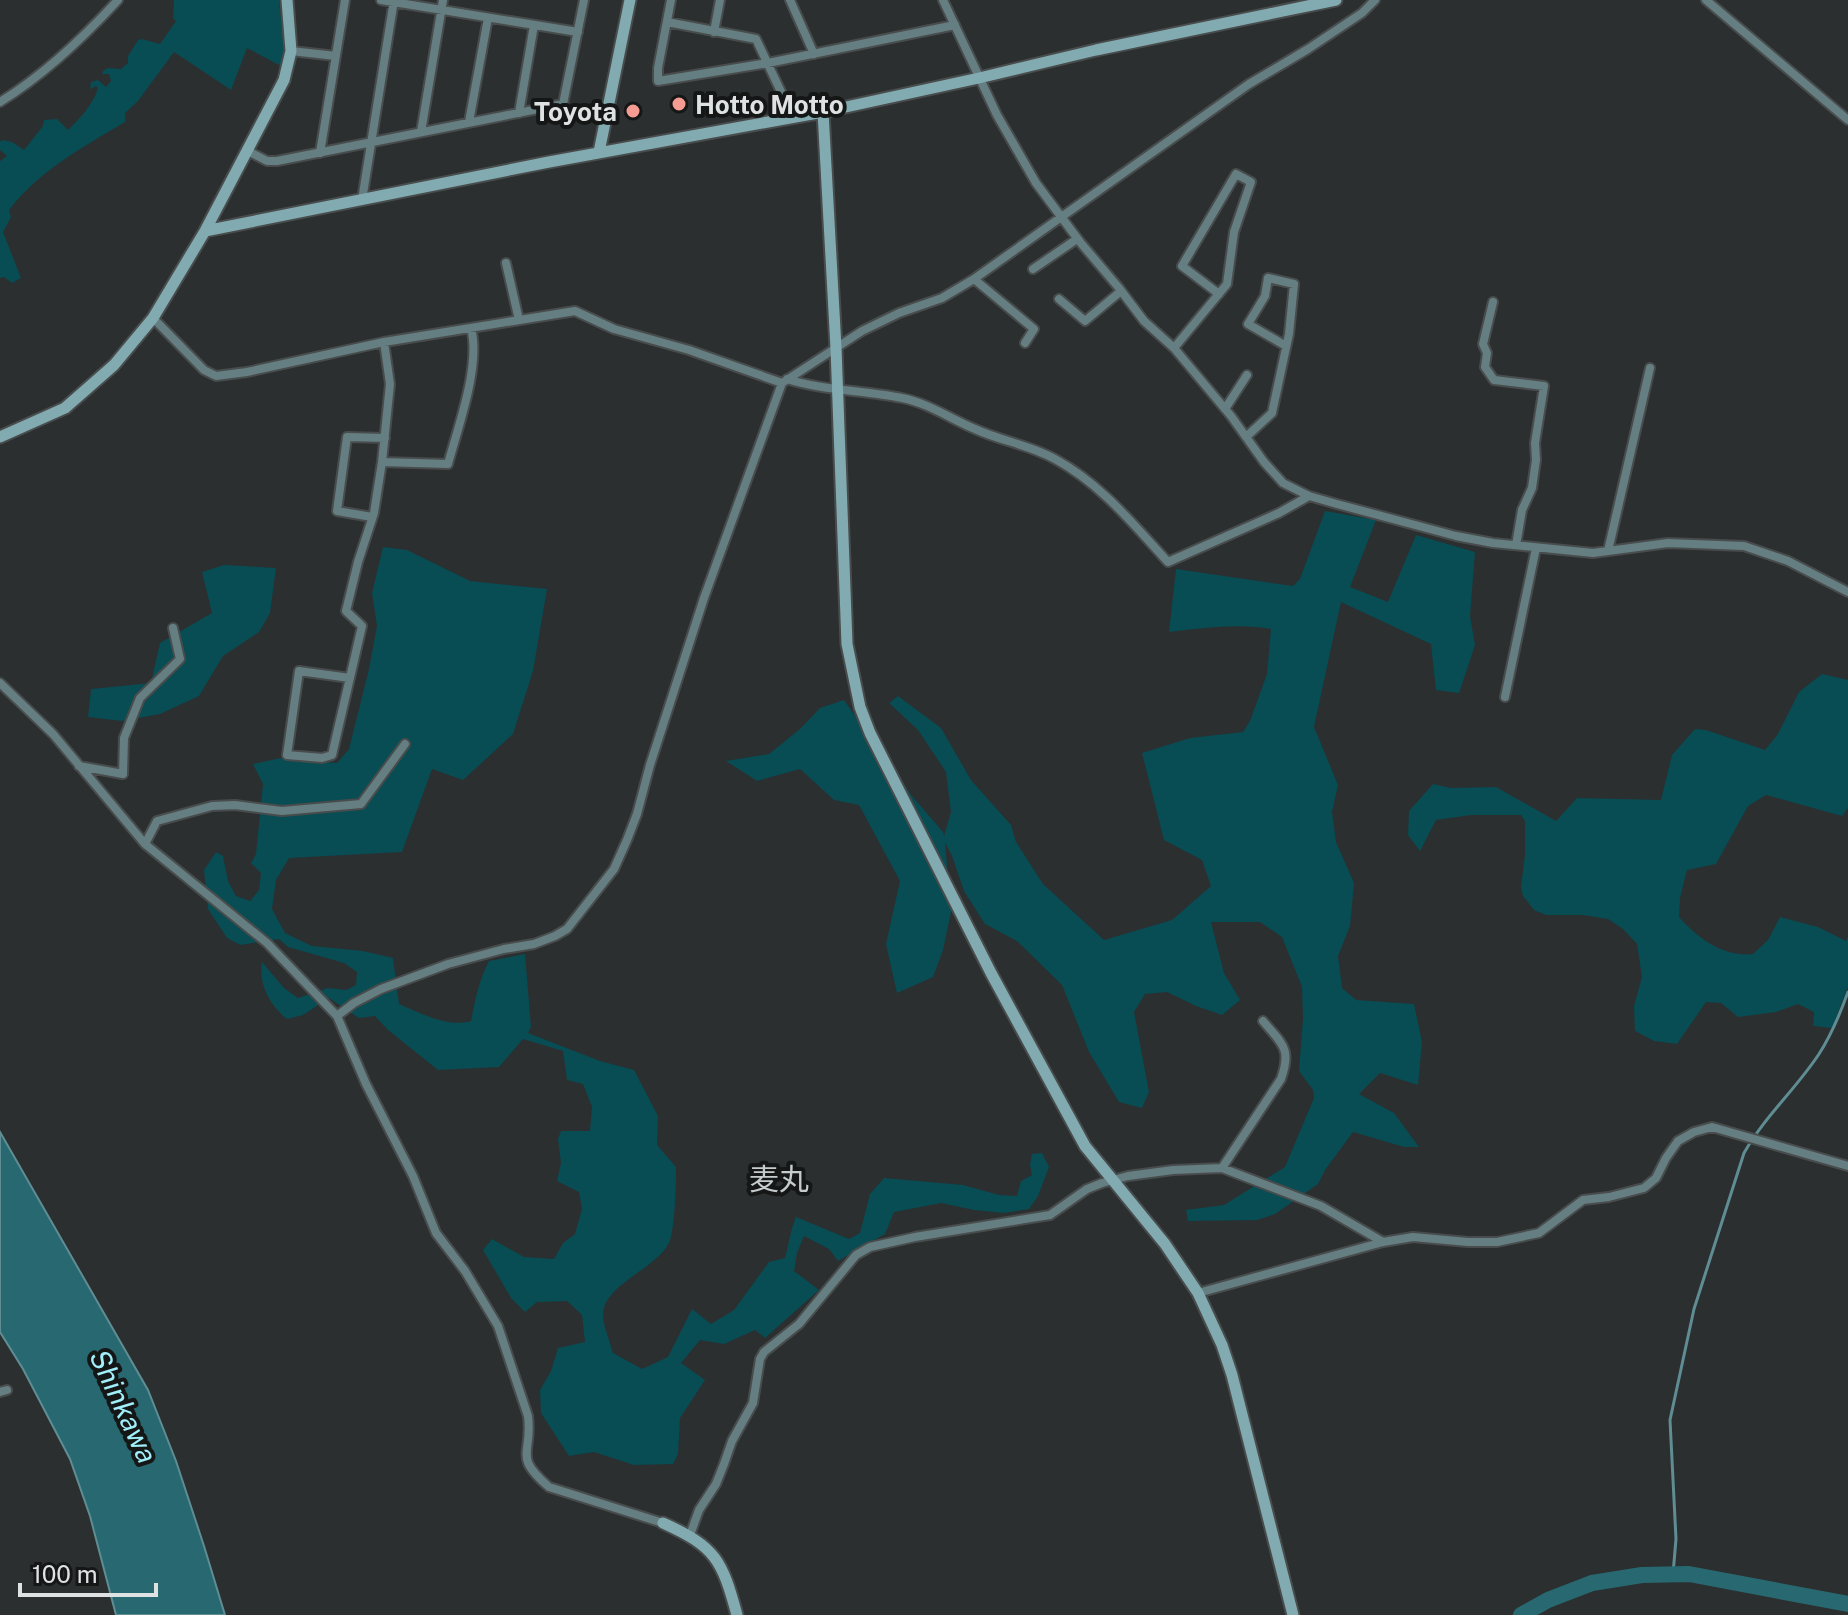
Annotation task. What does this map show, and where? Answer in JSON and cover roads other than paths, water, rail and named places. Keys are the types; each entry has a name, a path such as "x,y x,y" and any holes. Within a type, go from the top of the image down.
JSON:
{"street":[{"path":"0,102 50,66 118,0"},
{"path":"0,437 65,408 114,365 153,318 205,231 284,80 291,51 287,0"},
{"path":"320,153 345,0"},
{"path":"381,0 442,5 488,18 578,32"},
{"path":"248,151 267,161 277,161 563,104 584,0"},
{"path":"599,152 630,0"},
{"path":"671,0 658,81 768,63 955,25"},
{"path":"714,32 720,0"},
{"path":"804,0 791,1 814,54"},
{"path":"943,0 1011,141 1036,183 1144,321 1174,348 1283,483 1309,496 1456,536 1536,548 1593,553 1677,543 1744,546 1788,561 1848,592"},
{"path":"205,231 599,152 823,112 1336,0"},
{"path":"337,1016 381,989 448,964 534,944 555,936 567,929 614,869 637,814 704,598 785,381 862,331 899,313 942,298 974,279 1249,84 1362,13 1375,0"},
{"path":"1706,0 1848,120"},
{"path":"362,200 394,1"},
{"path":"421,132 442,5"},
{"path":"469,122 488,18"},
{"path":"667,22 756,39 793,117"},
{"path":"519,113 534,25"},
{"path":"291,51 336,56"},
{"path":"823,112 838,388 847,644 860,707 870,733 1013,1013 1085,1146 1165,1244 1198,1293 1232,1375 1293,1615"},
{"path":"1174,348 1219,294 1227,284 1234,232 1251,182 1236,174 1182,266 1219,294"},
{"path":"1033,269 1077,239"},
{"path":"506,263 519,320"},
{"path":"1246,437 1272,413 1286,346 1294,284 1268,278 1265,296 1248,324 1286,346"},
{"path":"974,279 1034,329 1025,343"},
{"path":"1059,299 1085,321 1121,291"},
{"path":"1493,302 1483,344 1487,353 1485,367 1494,380 1544,386 1532,488 1522,510 1516,545"},
{"path":"153,318 204,370 216,376 229,376 384,342 575,311 614,329 785,381 905,398 976,430 1028,447 1055,459 1109,498 1168,562 1279,513 1309,496"},
{"path":"382,462 448,464 470,380 475,341 471,328"},
{"path":"350,678 299,671 287,755 322,758 332,755 350,678 362,626 346,611 372,517 382,462 390,384 384,342"},
{"path":"1608,551 1650,368"},
{"path":"1225,409 1247,375"},
{"path":"372,517 337,511 347,437 385,438"},
{"path":"1505,697 1536,548"},
{"path":"79,766 123,774 124,738 140,698 180,659 173,628"},
{"path":"0,683 53,734 145,844 267,943 337,1016 366,1084 413,1176 436,1233 465,1271 498,1326 528,1416 527,1463 534,1474 549,1487 663,1523 701,1542 723,1571 737,1615"},
{"path":"145,844 157,821 212,806 235,805 282,811 361,804 405,744"},
{"path":"1222,1168 1281,1079 1286,1064 1287,1053 1263,1021"},
{"path":"1198,1293 1383,1242 1413,1237 1497,1242 1539,1233 1583,1200 1644,1188 1656,1178 1678,1141 1712,1127 1848,1166"},
{"path":"690,1535 699,1510 716,1484 732,1441 753,1403 760,1359 764,1352 799,1324 856,1255 870,1247 1050,1215 1087,1189 1128,1176 1222,1168 1321,1206 1383,1242"}],"water":[{"name":"Shinkawa","path":"0,1132 148,1390 176,1461 225,1615 116,1615 90,1516 70,1459 0,1332"}],"waterway":[{"path":"1673,1574 1676,1539 1670,1420 1694,1309 1744,1153 1819,1054 1848,992"},
{"path":"1521,1615 1548,1600 1592,1583 1642,1575 1689,1574 1848,1604"}],"place":[{"name":"Hotto Motto","path":"679,104"},
{"name":"Toyota","path":"633,111"}],"district":[{"name":"麦丸","path":"779,1179"}]}
